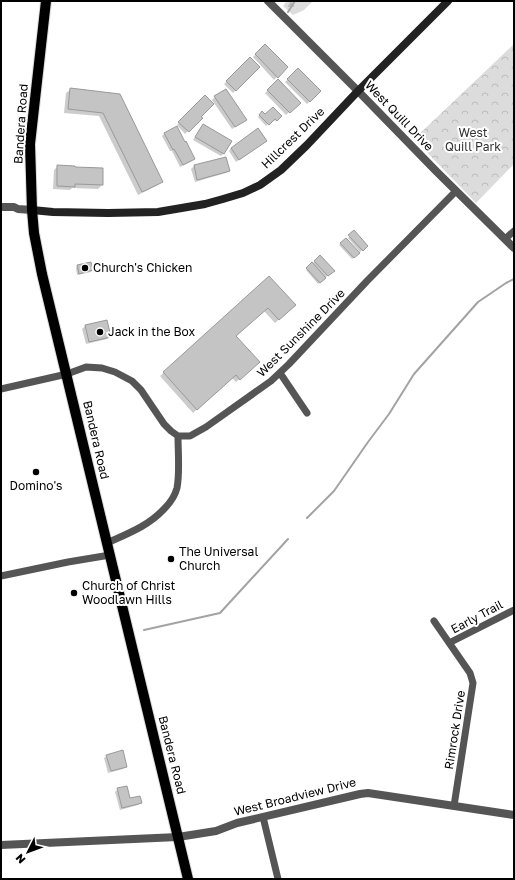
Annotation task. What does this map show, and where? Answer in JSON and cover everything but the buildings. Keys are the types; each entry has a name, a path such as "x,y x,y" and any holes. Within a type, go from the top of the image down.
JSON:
{"main road":[{"name":"Bandera Road","path":"46,1 30,144 34,234 42,274 188,879"},
{"name":"Hillcrest Drive","path":"32,210 108,213 158,212 205,204 243,193 281,170 448,1"}],"street":[{"name":"West Quill Drive","path":"268,1 514,248"},
{"name":"West Sunshine Drive","path":"178,436 190,436 206,427 271,381 456,191"},
{"name":"Hillcrest Drive","path":"1,207 14,207 18,210"},
{"name":"Hillcrest Drive","path":"1,212 32,210"},
{"path":"506,239 514,231"},
{"path":"1,389 66,374 86,367 96,367 115,372 132,381 141,390 164,424 178,436 177,488 170,503 147,524 107,543"},
{"path":"280,373 307,413"},
{"path":"1,576 110,555"},
{"name":"Early Trail","path":"449,643 514,610"},
{"name":"Rimrock Drive","path":"434,621 470,673 473,683 454,806"},
{"name":"West Broadview Drive","path":"1,845 178,838 216,830 237,823 353,795 368,793 514,815"},
{"path":"264,817 278,879"}],"green space":[{"path":"287,1 313,1 304,10 293,15 283,6"},
{"name":"West Quill Park","path":"514,44 514,164 476,203 414,139"}],"waterway":[{"path":"288,12 295,1"},
{"path":"307,518 334,491 389,414 414,374 478,302 514,279"},
{"path":"144,630 220,613 288,539"}],"place":[{"name":"Church's Chicken","path":"85,268"},
{"name":"Jack in the Box","path":"100,332"},
{"name":"Domino's","path":"36,472"},
{"name":"The Universal Church","path":"171,559"},
{"name":"Church of Christ Woodlawn Hills","path":"74,593"}]}
